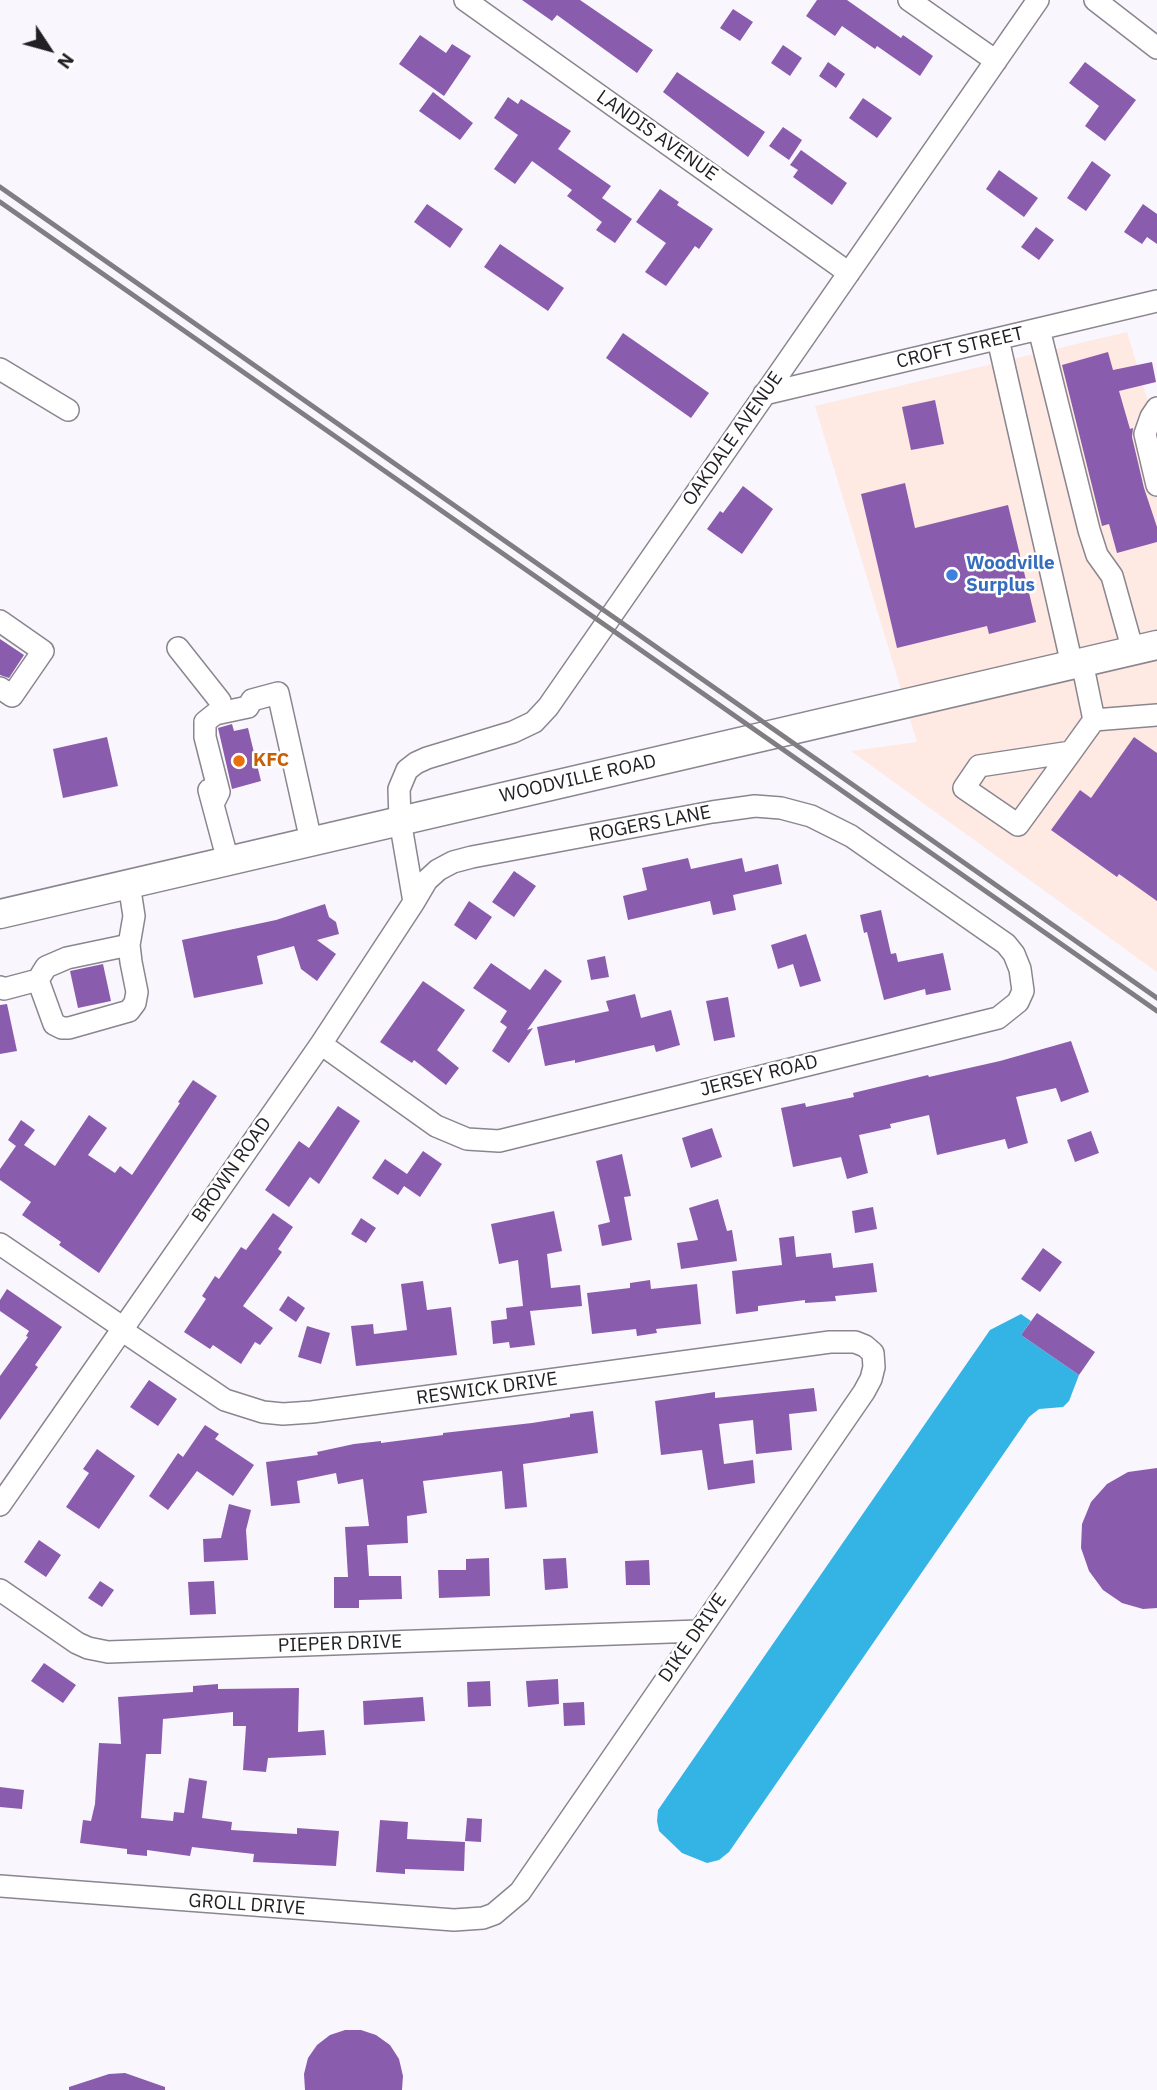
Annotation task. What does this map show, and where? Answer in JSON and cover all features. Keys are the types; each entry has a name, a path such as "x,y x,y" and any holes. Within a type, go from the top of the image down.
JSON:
{"main road":[{"name":"WOODVILLE ROAD","path":"0,914 1145,648"}],"street":[{"name":"LANDIS AVENUE","path":"466,0 849,273"},
{"path":"909,0 996,61"},
{"name":"OAKDALE AVENUE","path":"400,820 399,789 407,770 416,763 513,732 534,722 548,707 1038,0"},
{"path":"1095,0 1157,48"},
{"name":"CROFT STREET","path":"764,394 1157,301"},
{"path":"1039,329 1097,555 1112,576 1145,648"},
{"path":"998,339 1077,664 1094,720"},
{"path":"0,369 68,410"},
{"path":"1157,408 1145,433 1157,485"},
{"path":"0,621 43,651 12,696 0,688"},
{"path":"178,648 220,701"},
{"path":"213,804 219,792 205,737 205,722 215,714 248,707 252,700 278,693 311,841"},
{"path":"228,861 193,730 197,716 209,704 246,696 252,700"},
{"path":"1071,751 979,766 964,789 1018,825 1094,720 1157,715"},
{"name":"ROGERS LANE","path":"414,902 427,880 453,862 712,811 755,806 781,808 811,816 851,836 892,864"},
{"path":"400,820 414,902"},
{"name":"JERSEY ROAD","path":"321,1044 436,1126 467,1139 499,1141 972,1025 998,1018 1010,1010 1023,991 1023,981 1014,954 1006,944 892,864"},
{"path":"38,980 54,1024 62,1028 129,1012 135,1003 137,992 129,945 134,916 130,884"},
{"name":"BROWN ROAD","path":"0,1505 321,1044 414,902"},
{"path":"0,987 4,989 38,980 46,967 67,958 129,945"},
{"name":"RESWICK DRIVE","path":"0,1244 225,1401 263,1412 284,1414 326,1411 830,1342 855,1342 873,1353"},
{"name":"DIKE DRIVE","path":"494,1914 520,1892 864,1392 871,1379 873,1353"},
{"name":"PIEPER DRIVE","path":"0,1590 77,1643 108,1652 698,1631"},
{"name":"GROLL DRIVE","path":"0,1886 454,1920 483,1918 494,1914"}],"shaded area":[{"path":"1127,332 1157,431 1157,972 851,751 917,742 815,406"}],"water":[{"path":"1021,1314 1031,1321 1021,1335 1079,1375 1069,1401 1063,1407 1039,1409 1029,1417 729,1852 719,1860 707,1863 682,1853 659,1831 658,1810 990,1330"}],"building":[{"path":"522,0 580,0 653,50 637,73 557,15 552,21"},
{"path":"817,0 847,0 901,38 903,35 933,56 920,76 842,26 835,36 806,16"},
{"path":"733,9 753,22 740,41 720,28"},
{"path":"420,35 446,53 452,44 471,56 444,96 399,64"},
{"path":"783,45 802,58 790,76 771,63"},
{"path":"828,62 845,74 836,88 819,76"},
{"path":"1085,62 1136,100 1105,141 1085,126 1099,106 1069,83"},
{"path":"677,72 765,132 748,157 663,92"},
{"path":"433,92 473,123 460,140 419,111"},
{"path":"508,97 518,104 521,99 571,131 558,149 611,186 602,198 632,219 615,243 596,230 602,222 567,196 572,190 532,161 515,184 494,169 518,135 494,118"},
{"path":"863,98 892,118 877,138 849,118"},
{"path":"783,127 802,140 789,160 769,146"},
{"path":"801,150 847,183 832,205 793,177 798,170 790,165"},
{"path":"1092,161 1111,175 1086,211 1067,198"},
{"path":"999,170 1038,198 1024,217 986,189"},
{"path":"660,189 679,202 677,205 713,229 699,249 695,246 666,286 645,272 666,243 636,222"},
{"path":"427,204 463,229 450,248 414,222"},
{"path":"1143,204 1157,214 1157,244 1147,237 1142,244 1124,232"},
{"path":"1036,227 1054,240 1039,260 1021,247"},
{"path":"500,244 564,288 548,311 484,267"},
{"path":"623,333 709,393 691,418 606,358"},
{"path":"1108,352 1113,370 1152,362 1156,382 1119,391 1130,429 1133,428 1132,437 1144,488 1157,527 1157,542 1117,553 1109,524 1102,526 1062,365"},
{"path":"935,400 944,444 911,450 902,407"},
{"name":"Woodville Surplus","path":"905,483 915,528 1008,505 1036,622 989,634 987,626 897,648 861,494"},
{"path":"743,486 773,509 742,554 707,529"},
{"path":"0,639 24,655 9,678 0,675"},
{"path":"232,724 234,731 248,728 261,781 232,789 218,728"},
{"path":"107,737 118,786 63,798 53,749"},
{"path":"1134,737 1157,753 1157,901 1119,874 1117,877 1051,830 1080,790 1091,798"},
{"path":"688,858 691,869 742,858 745,872 778,864 782,884 733,895 736,910 713,915 710,901 628,920 623,896 647,890 642,868"},
{"path":"514,871 536,886 514,917 492,902"},
{"path":"469,901 492,917 476,940 454,925"},
{"path":"325,904 329,917 336,922 339,934 317,940 336,954 317,981 301,969 294,946 257,956 263,984 194,998 182,940 276,920"},
{"path":"881,910 891,954 896,953 898,962 943,953 951,990 926,995 925,989 884,1000 867,932 864,933 860,915"},
{"path":"806,934 821,981 800,987 793,964 778,969 771,945"},
{"path":"605,956 609,977 591,980 587,960"},
{"path":"491,963 530,990 545,969 562,981 527,1030 533,1028 509,1063 492,1051 507,1027 500,1022 507,1011 473,988"},
{"path":"103,964 111,1001 78,1008 70,971"},
{"path":"423,981 465,1010 437,1050 459,1068 446,1085 414,1060 412,1063 380,1042"},
{"path":"635,994 641,1018 671,1010 680,1045 656,1052 654,1045 575,1063 575,1060 545,1066 537,1027 609,1011 606,1001"},
{"path":"728,997 735,1037 714,1041 706,1001"},
{"path":"7,1004 17,1051 0,1054 0,1005"},
{"path":"1071,1041 1089,1092 1061,1102 1056,1088 1016,1097 1028,1143 1008,1149 1005,1139 937,1155 929,1115 859,1135 868,1173 847,1179 841,1157 793,1167 781,1108 805,1103 806,1107 854,1097 853,1093 1000,1061"},
{"path":"193,1080 217,1096 99,1273 22,1215 31,1202 0,1180 0,1169 16,1146 8,1140 21,1120 35,1130 24,1145 55,1166 89,1115 107,1128 88,1155 115,1173 120,1166 132,1175"},
{"path":"338,1106 360,1121 319,1184 310,1177 289,1207 265,1190 299,1141 309,1148"},
{"path":"712,1128 722,1157 691,1168 682,1138"},
{"path":"1091,1131 1099,1153 1075,1162 1067,1140"},
{"path":"423,1151 442,1164 420,1197 404,1186 398,1195 372,1178 385,1159 407,1174"},
{"path":"622,1154 631,1196 624,1197 632,1240 602,1246 598,1225 610,1222 596,1161"},
{"path":"718,1199 727,1231 732,1230 737,1261 681,1269 677,1243 698,1240 689,1208"},
{"path":"873,1207 877,1229 855,1233 852,1211"},
{"path":"554,1211 562,1251 547,1254 551,1288 580,1285 582,1306 530,1311 535,1345 510,1348 509,1342 493,1344 491,1321 507,1319 506,1308 523,1306 518,1260 499,1264 491,1224"},
{"path":"273,1213 293,1227 278,1249 282,1252 243,1306 273,1328 260,1345 255,1342 241,1364 213,1345 210,1349 184,1332 206,1299 202,1296 215,1276 219,1279 241,1247 246,1250"},
{"path":"361,1218 376,1228 366,1243 351,1234"},
{"path":"794,1236 796,1257 831,1253 833,1268 873,1263 877,1292 835,1296 836,1301 805,1303 805,1300 758,1306 758,1311 736,1314 732,1271 782,1265 779,1238"},
{"path":"1043,1248 1062,1262 1040,1292 1021,1279"},
{"path":"650,1280 651,1289 697,1284 701,1324 656,1329 657,1333 637,1336 636,1329 592,1334 587,1293 630,1288 630,1283"},
{"path":"423,1281 427,1310 451,1307 457,1355 356,1366 351,1326 373,1324 374,1334 407,1330 401,1284"},
{"path":"7,1289 62,1327 35,1365 38,1367 0,1420 0,1376 28,1337 26,1336 29,1331 0,1311 0,1300"},
{"path":"288,1296 305,1308 296,1322 279,1310"},
{"path":"1037,1313 1095,1352 1079,1375 1021,1335"},
{"path":"307,1326 330,1333 321,1364 298,1357"},
{"path":"149,1380 177,1399 158,1426 130,1407"},
{"path":"814,1388 817,1411 789,1414 792,1450 756,1454 753,1420 719,1424 724,1464 753,1460 755,1483 708,1490 702,1450 661,1455 655,1401 715,1392 715,1398"},
{"path":"593,1411 598,1453 523,1464 527,1507 505,1509 502,1471 423,1481 427,1513 407,1516 408,1543 367,1545 369,1576 401,1576 402,1599 359,1600 359,1608 334,1608 334,1577 348,1577 345,1527 369,1526 363,1479 338,1484 336,1473 297,1481 300,1503 271,1506 266,1462 318,1455 317,1452 354,1444 381,1443 532,1423"},
{"path":"205,1425 219,1434 215,1439 254,1465 233,1496 197,1471 168,1510 149,1496 178,1453 183,1457"},
{"path":"97,1449 135,1476 99,1529 66,1507 89,1473 83,1469"},
{"path":"1157,1468 1157,1608 1143,1609 1122,1603 1103,1590 1089,1571 1081,1548 1082,1524 1091,1502 1107,1484 1128,1472"},
{"path":"229,1504 251,1510 246,1530 248,1560 204,1562 203,1539 221,1538"},
{"path":"39,1540 61,1555 46,1577 24,1562"},
{"path":"489,1558 490,1596 439,1598 438,1570 466,1570 466,1559"},
{"path":"566,1558 568,1588 545,1590 543,1559"},
{"path":"649,1560 650,1585 626,1585 625,1561"},
{"path":"100,1581 114,1590 102,1607 88,1598"},
{"path":"214,1581 216,1614 190,1615 188,1582"},
{"path":"44,1663 76,1685 63,1703 31,1681"},
{"path":"558,1679 559,1704 528,1707 526,1681"},
{"path":"490,1681 491,1706 468,1707 467,1682"},
{"path":"218,1684 218,1689 299,1688 298,1732 324,1730 326,1755 268,1758 266,1772 243,1770 246,1726 233,1726 233,1712 163,1719 161,1754 146,1754 141,1818 173,1821 174,1812 184,1813 189,1778 207,1781 202,1818 232,1822 231,1830 297,1834 297,1828 339,1831 336,1866 253,1862 254,1854 192,1847 190,1856 147,1850 147,1856 127,1854 127,1849 80,1843 83,1820 91,1821 95,1804 99,1743 121,1744 118,1697 193,1692 193,1686"},
{"path":"423,1697 425,1721 364,1725 363,1701"},
{"path":"584,1702 585,1725 564,1726 563,1703"},
{"path":"0,1787 24,1790 22,1809 0,1807"},
{"path":"467,1818 482,1819 481,1842 465,1841"},
{"path":"380,1820 408,1822 407,1839 465,1842 464,1871 405,1869 405,1874 376,1872"},
{"path":"345,2030 361,2030 376,2035 390,2045 399,2059 403,2076 402,2090 305,2090 304,2074 308,2058 317,2045 330,2035"},
{"path":"125,2073 165,2087 165,2090 69,2090 69,2087 109,2074"}],"railway":[{"path":"0,187 1157,998"},
{"path":"0,202 1157,1011"}],"place":[{"name":"Woodville Surplus","path":"952,575"},
{"name":"KFC","path":"239,761"}]}
